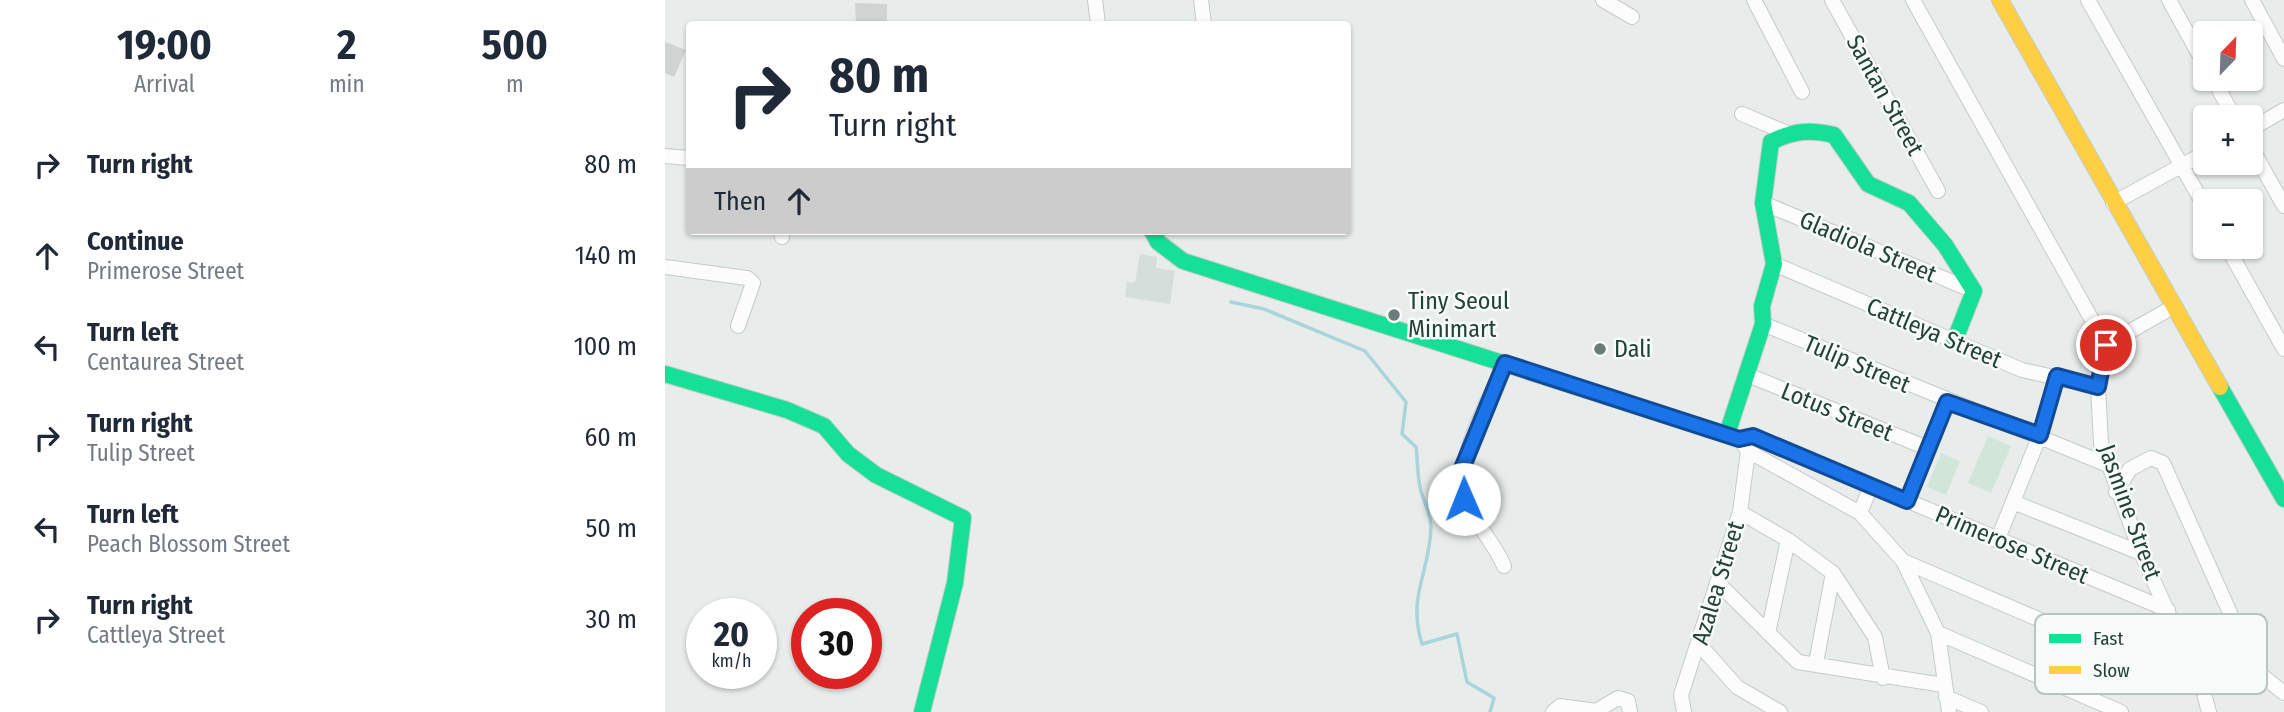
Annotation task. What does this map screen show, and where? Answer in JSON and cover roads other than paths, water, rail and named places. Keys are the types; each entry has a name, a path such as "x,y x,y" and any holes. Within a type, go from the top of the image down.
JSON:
{"street":[{"path":"1095,0 1098,21"},
{"path":"1201,0 1204,21"},
{"path":"1603,0 1632,17"},
{"path":"1754,0 1802,92"},
{"name":"Santan Street","path":"1832,0 1938,191"},
{"path":"1913,0 2106,345 2173,307"},
{"path":"2000,0 2113,203 2284,499"},
{"path":"2088,0 2195,189"},
{"path":"2169,0 2193,43"},
{"path":"2252,0 2284,59"},
{"path":"2263,122 2284,110"},
{"path":"1742,114 1787,133"},
{"path":"1738,442 1748,375 1763,324 1762,306 1774,264 1763,203 1771,142 1787,133 1808,128 1834,135 1868,184 1909,203 1945,245 1974,291 1954,342"},
{"path":"665,156 686,158"},
{"path":"2113,203 2193,160"},
{"path":"2263,168 2284,206"},
{"name":"Gladiola Street","path":"1763,203 1974,291"},
{"path":"1154,235 1158,242 1183,261 1505,363 1738,442 1860,513 1903,561 1938,633 1949,712"},
{"path":"2234,259 2284,349"},
{"name":"Cattleya Street","path":"1774,264 2022,370 2098,387"},
{"path":"665,267 747,278 753,283 738,326"},
{"name":"Tulip Street","path":"1763,324 1947,402 2040,435 2108,465"},
{"name":"Jasmine Street","path":"2106,345 2098,387 2101,443 2116,492 2170,614"},
{"path":"1504,566 1496,547 1464,499 1460,483 1464,461 1505,363"},
{"path":"665,374 787,410 824,426 848,454 876,475 963,518 965,527 960,554 922,712"},
{"name":"Lotus Street","path":"1748,375 1927,448"},
{"path":"1997,541 2040,435 2057,376"},
{"path":"1907,501 1947,402"},
{"name":"Primerose Street","path":"1738,442 1753,436 1997,541 2168,610"},
{"name":"Azalea Street","path":"1684,712 1681,695 1740,512 1738,442"},
{"path":"2116,492 2130,469 2151,458 2163,463 2231,614"},
{"path":"1860,513 1871,486"},
{"path":"2013,502 2141,553"},
{"path":"1740,512 1788,540 1833,573 1875,637 1883,678"},
{"path":"1768,633 1788,540"},
{"path":"1903,561 2035,618"},
{"path":"1816,663 1833,573"},
{"path":"1718,583 1798,662 1816,663 1945,691 1981,712"},
{"path":"1938,633 2035,675"},
{"path":"1699,644 1737,687 1780,712"},
{"path":"2267,680 2284,693"},
{"path":"2079,694 2121,712"},
{"name":"Jasmine Street","path":"2204,694 2209,712"},
{"path":"1553,712 1560,706 1596,712 1619,698 1627,701 1630,712"}],"waterway":[{"path":"1231,302 1264,309 1365,351 1406,402 1402,434 1416,447 1420,486 1431,527 1418,598 1418,627 1422,644 1457,634 1467,682 1494,698 1490,712"}],"place":[{"name":"Tiny Seoul Minimart","path":"1394,315"},
{"name":"Dali","path":"1600,349"}]}
